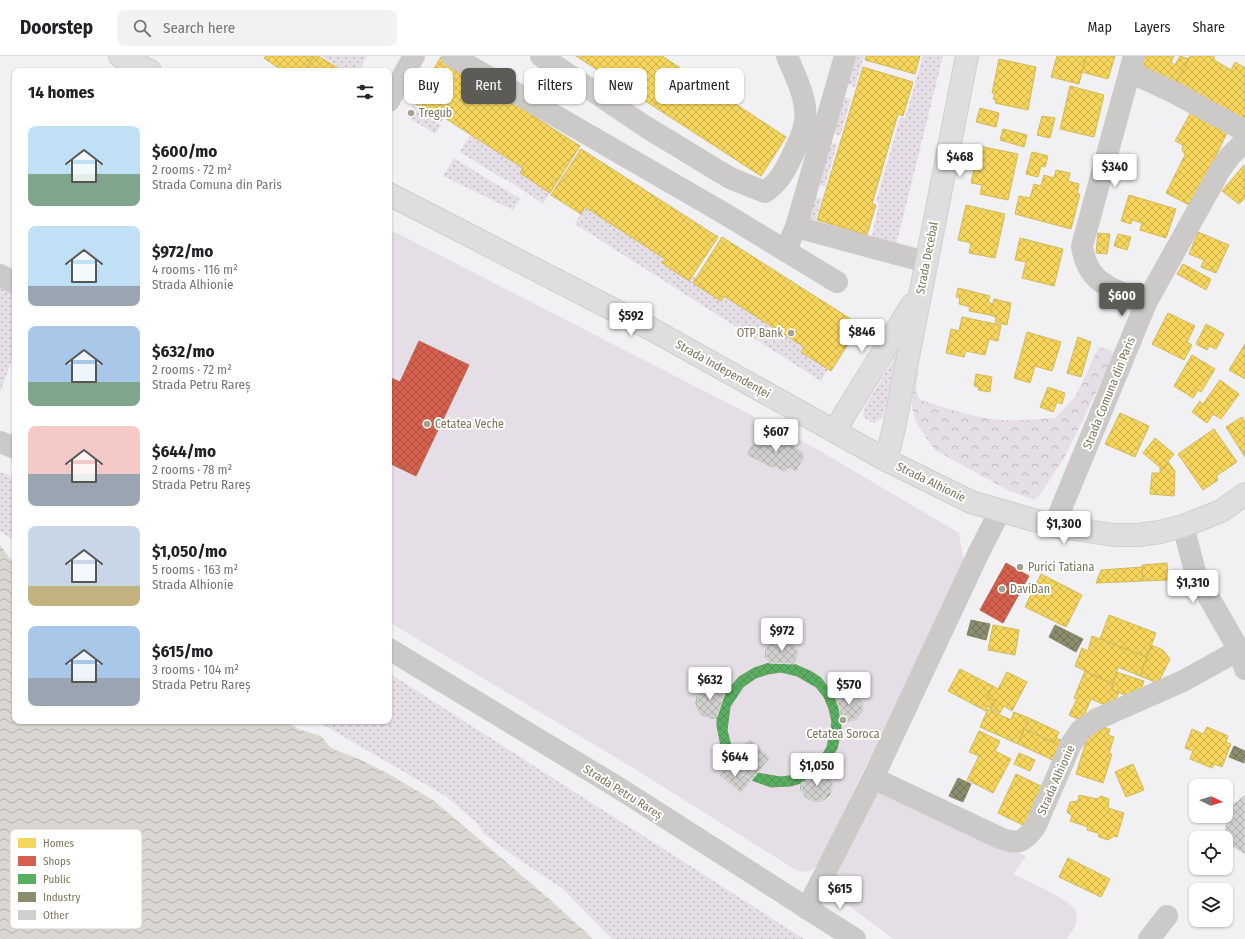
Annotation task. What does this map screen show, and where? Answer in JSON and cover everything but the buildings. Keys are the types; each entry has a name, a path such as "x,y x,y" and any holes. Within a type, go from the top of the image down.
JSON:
{"main road":[{"path":"120,56 144,68"},
{"name":"Strada Decebal","path":"886,460 894,428 919,294 967,56"},
{"name":"Strada Independenței","path":"392,196 654,330 835,430 886,460"},
{"path":"835,430 919,294"},
{"name":"Strada Alhionie","path":"886,460 971,502 1000,512 1054,526 1114,535 1138,535 1160,532 1183,526 1220,511 1245,494"}],"street":[{"path":"392,96 414,56"},
{"path":"452,56 481,64 837,282"},
{"path":"541,56 646,127 730,178 765,192 776,184 783,175 797,146 805,122 800,89 787,56"},
{"path":"785,251 796,227 846,56"},
{"path":"1146,303 1108,287 1090,272 1084,260 1082,246 1132,64 1170,90 1245,131"},
{"name":"Strada Comuna din Paris","path":"1054,526 1146,303 1220,170 1230,156 1245,140"},
{"path":"796,227 926,262"},
{"path":"0,275 12,281"},
{"path":"0,442 12,447"},
{"path":"807,909 873,778 979,552 1000,512"},
{"name":"Strada Alhionie","path":"873,778 1010,842 1020,841 1028,837 1035,827 1071,744 1081,730 1097,719 1183,681 1242,660 1196,575 1183,526"},
{"name":"Strada Petru Rareș","path":"392,651 622,790 855,939"},
{"path":"1149,939 1167,916"}],"green space":[{"path":"322,56 367,56 361,68 340,68"},
{"path":"854,56 864,56 855,87 846,84"},
{"path":"923,56 943,56 895,249 807,222 812,196 822,199 815,221 871,239 879,204 876,202 900,118 905,118"},
{"path":"842,97 851,99 840,136 831,132"},
{"path":"413,105 439,121 438,123 441,125 435,134 406,116"},
{"path":"470,135 523,168 520,174 550,193 543,204 506,179 505,180 460,152"},
{"path":"827,142 837,144 825,187 815,184"},
{"path":"454,158 520,199 513,210 443,176"},
{"path":"585,207 665,259 662,263 689,281 693,276 696,278 693,283 721,301 724,296 804,347 801,352 828,369 821,381 575,224"},
{"path":"392,231 815,448 959,533 964,564 815,868 806,872 796,870 630,766 392,624"},
{"path":"0,287 12,293 12,360 0,392"},
{"path":"1099,347 1116,352 1064,458 1042,492 1034,500 1009,491 935,450 916,423 912,407 913,373 918,369 916,392 920,400 989,419 1020,420 1055,418 1075,397"},
{"path":"900,348 883,417 875,423 871,422 863,415 865,407"},
{"path":"0,472 12,477 12,539 0,531"},
{"path":"392,675 804,939 612,939 563,889 483,833 478,824 447,797 322,724 392,724"},
{"path":"881,785 1026,856 1013,874 1056,895 1075,910 1077,918 1075,926 1069,936 1066,939 894,939 839,899 834,892 835,878"}],"water":[{"path":"0,545 12,561 12,724 290,724 301,730 321,736 331,748 359,759 387,773 433,800 547,897 593,939 0,939"}],"place":[{"name":"Tregub","path":"411,113"},
{"name":"OTP Bank","path":"791,333"},
{"name":"Cetatea Veche","path":"427,424"},
{"name":"Purici Tatiana","path":"1020,567"},
{"name":"DaviDan","path":"1002,589"},
{"name":"Cetatea Soroca","path":"843,720"}]}
